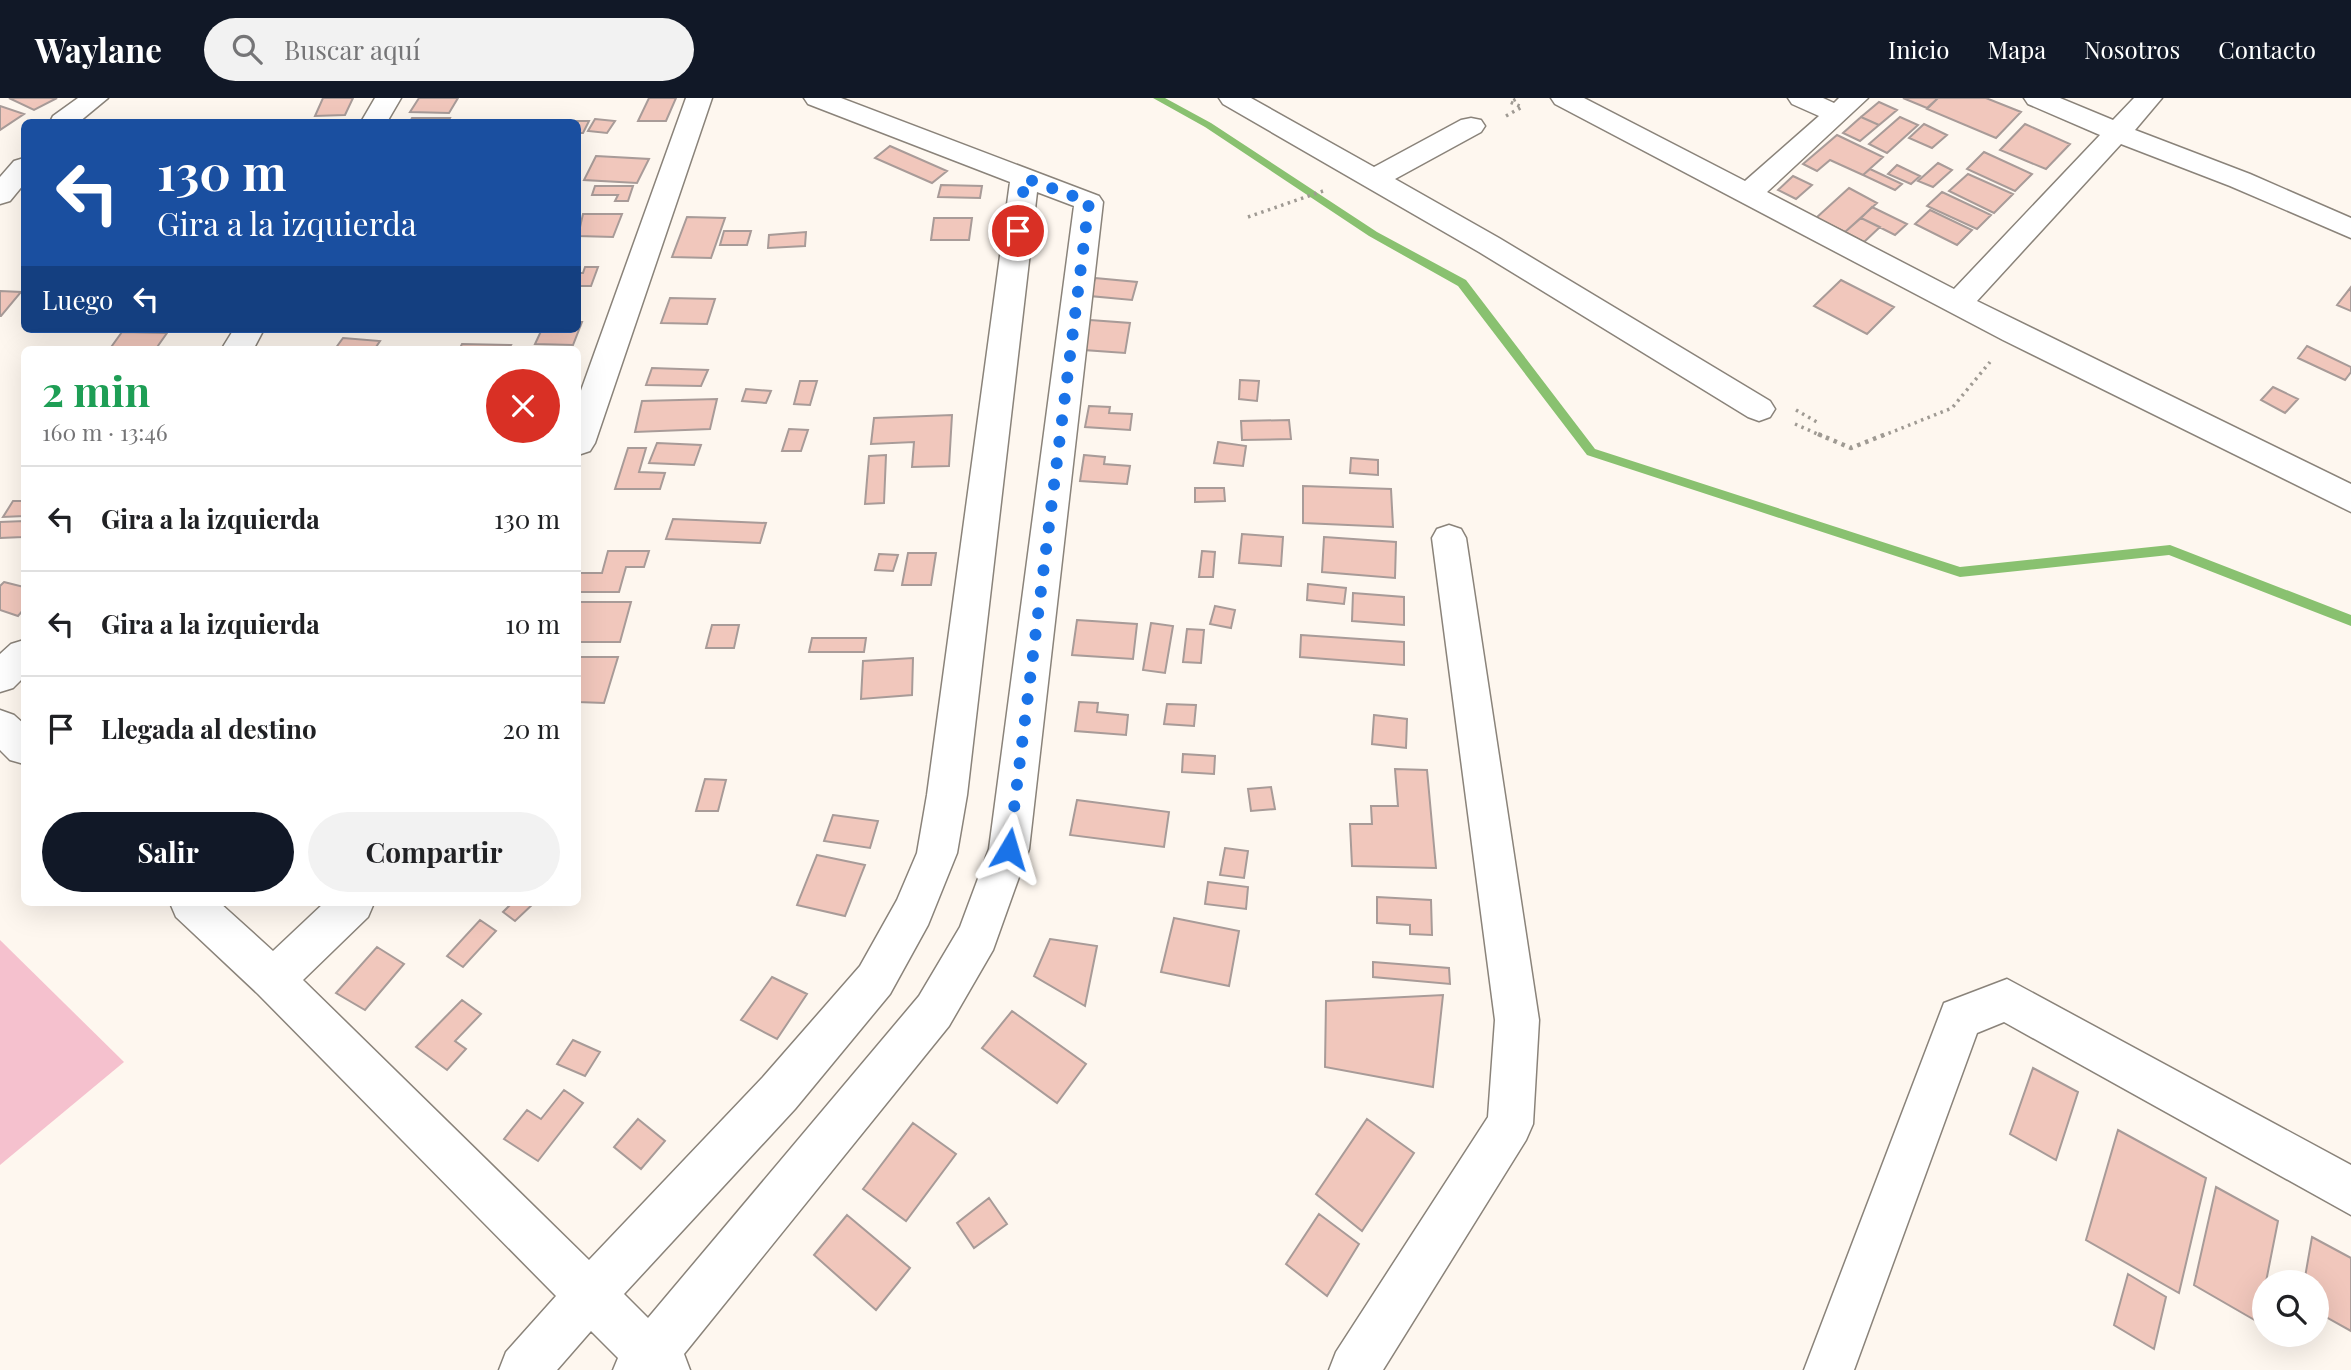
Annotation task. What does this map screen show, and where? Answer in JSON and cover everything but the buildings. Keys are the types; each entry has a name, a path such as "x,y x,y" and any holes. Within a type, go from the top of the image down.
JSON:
{"street":[{"path":"67,119 95,98"},
{"path":"376,119 388,98"},
{"path":"581,434 699,98"},
{"path":"194,906 274,980 591,1294 650,1366 934,1012 978,936 1009,849 1089,202 817,98"},
{"path":"1232,98 1489,245 1759,409"},
{"path":"1564,98 1957,304 2351,499"},
{"path":"1801,98 1845,106"},
{"path":"2037,98 2276,195 2351,229"},
{"path":"1957,304 2115,131 2149,98"},
{"path":"1749,193 1845,106"},
{"path":"1374,179 1471,126"},
{"path":"0,195 21,170"},
{"path":"524,1370 591,1294 779,1093 875,980 913,911 937,853 947,794 1025,178"},
{"path":"1354,1370 1510,1124 1517,1020 1449,538"},
{"path":"0,677 21,657"},
{"path":"0,726 21,745"},
{"path":"274,980 350,906"},
{"path":"1829,1370 1960,1018 2007,1000 2351,1191"}],"path":[{"path":"1248,217 1330,188"},
{"path":"1759,409 1851,448 1952,408 2014,333"}],"shaded area":[{"path":"0,940 124,1062 0,1165"}],"waterway":[{"path":"1158,98 1208,125 1373,234 1462,283 1591,452 1960,572 2170,550 2351,621"}],"route":[{"path":"1009,849 1089,202 1025,178 1018,231"}]}
